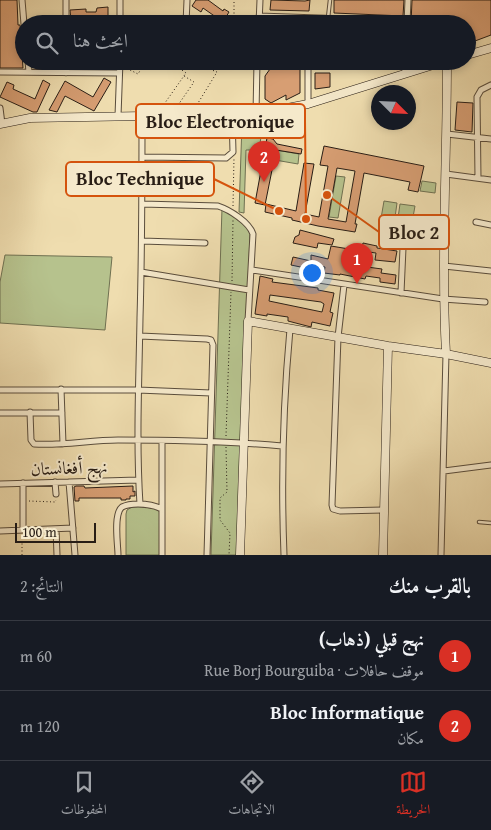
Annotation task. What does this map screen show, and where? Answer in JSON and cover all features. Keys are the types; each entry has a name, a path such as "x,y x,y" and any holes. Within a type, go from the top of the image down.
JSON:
{"street":[{"path":"22,0 23,15"},
{"path":"66,0 66,15"},
{"path":"120,0 120,15"},
{"path":"186,15 187,0"},
{"path":"259,15 260,0"},
{"path":"407,15 408,0"},
{"path":"476,52 491,48"},
{"path":"118,116 119,70"},
{"path":"256,114 257,70"},
{"path":"308,70 308,104"},
{"path":"405,70 405,74"},
{"path":"0,108 1,124 30,118 256,114 308,104 418,70"},
{"path":"441,555 446,354 443,299 447,134 446,70"},
{"path":"0,72 119,73"},
{"path":"478,178 477,97 481,90 491,85"},
{"path":"140,504 138,480 138,390 142,272 142,115"},
{"path":"142,157 226,158 232,152 232,115"},
{"path":"447,134 491,139"},
{"path":"446,174 491,180"},
{"path":"142,204 218,206 246,222 253,234 252,270 249,290 240,555"},
{"path":"476,222 491,225"},
{"path":"142,241 205,243"},
{"path":"401,293 403,248"},
{"path":"444,266 491,271"},
{"path":"252,270 443,299 485,302"},
{"path":"142,272 249,290"},
{"path":"344,285 338,337 332,508 340,511 383,510"},
{"path":"248,322 491,363"},
{"path":"284,555 282,446 284,390 290,329"},
{"path":"140,336 207,339 213,344 207,555"},
{"path":"383,555 388,346"},
{"path":"61,389 63,444"},
{"path":"0,390 138,390 211,393"},
{"path":"30,412 32,443 37,445 117,440 243,443 282,446"},
{"path":"0,413 62,413"},
{"path":"162,441 162,555"},
{"path":"444,471 491,465"},
{"name":"نهج أفغانستان","path":"0,484 138,480"},
{"path":"55,482 56,494"},
{"path":"69,482 75,555"},
{"path":"22,530 23,483"},
{"path":"118,555 117,519 122,507 140,504 162,509"},
{"path":"0,530 73,528"},
{"path":"56,529 58,555"}],"lane":[{"path":"328,15 330,0"},
{"path":"478,522 491,524"}],"path":[{"path":"234,0 234,15"},
{"path":"156,115 186,73 182,70"},
{"path":"190,115 217,72 212,70"},
{"path":"172,115 194,82 184,76"},
{"path":"229,555 230,533 220,520 220,498 227,492 226,443 232,287 234,161 232,152"},
{"path":"23,501 55,502 56,494"},
{"path":"22,542 22,555"}],"green space":[{"path":"242,123 263,124 259,150 246,150 244,213 239,212"},
{"path":"276,150 299,154 298,164 275,160"},
{"path":"336,176 345,177 338,218 329,217"},
{"path":"422,181 436,183 435,193 420,191"},
{"path":"384,201 397,203 393,232 379,230"},
{"path":"400,204 415,206 410,234 396,232"},
{"path":"222,208 247,227 250,232 239,555 211,555"},
{"path":"5,255 112,257 105,330 0,323 0,282"},
{"path":"132,507 152,507 161,514 160,555 126,555 126,514 127,510"}],"building":[{"path":"0,0 17,0 18,15 15,15 15,68 0,68"},
{"path":"196,0 208,0 223,11 224,9 229,12 227,15 213,15 203,8 201,12 192,6"},
{"path":"271,0 310,0 309,11 270,10"},
{"path":"334,0 404,0 403,15 334,13"},
{"path":"412,0 491,0 491,35 476,41 476,15 411,15"},
{"path":"108,7 108,15 70,15 70,10 86,9 86,12 96,12 97,8"},
{"path":"269,70 300,70 300,93 286,100 286,95 271,103 265,99 265,76"},
{"path":"315,73 330,73 330,87 315,89"},
{"path":"104,78 111,82 94,111 65,96 57,112 49,110 65,81 93,97"},
{"path":"43,80 50,84 37,112 33,112 0,97 7,82 14,85 13,89 35,99"},
{"path":"457,102 473,103 472,132 455,130"},
{"path":"267,138 273,139 277,144 302,149 301,154 276,150 265,205 255,203"},
{"path":"324,146 424,166 418,192 408,190 410,182 364,173 355,232 318,226 265,212 266,204 296,211 304,163 314,164 305,214 319,217 328,166 320,165","holes":["337,168 355,171 346,222 328,219"]},
{"path":"300,230 334,239 332,245 318,243 317,248 293,243"},
{"path":"363,243 377,246 377,248 397,251 395,262 375,260 376,253 361,251"},
{"path":"331,246 361,251 360,258 350,256 349,264 358,266 358,269 367,270 367,267 382,269 381,273 396,275 395,284 380,282 380,278 366,276 365,279 324,273 325,267 310,264 310,269 291,265 293,257 311,261 311,255 328,259"},
{"path":"260,276 273,279 272,282 318,288 318,290 334,293 330,312 333,313 330,326 312,322 311,327 288,321 288,317 255,314","holes":["270,295 324,304 322,312 269,301"]},
{"path":"84,486 85,488 133,486 135,496 130,496 130,499 126,500 121,500 121,498 79,498 79,501 75,501 74,487"}],"place":[{"name":"Bloc Informatique","path":"264,182"},
{"name":"Bloc 2","path":"327,195"},
{"name":"Bloc Technique","path":"279,211"},
{"name":"Bloc Electronique","path":"306,219"},
{"name":"نهج قبلي (ذهاب)","path":"357,284"}]}
